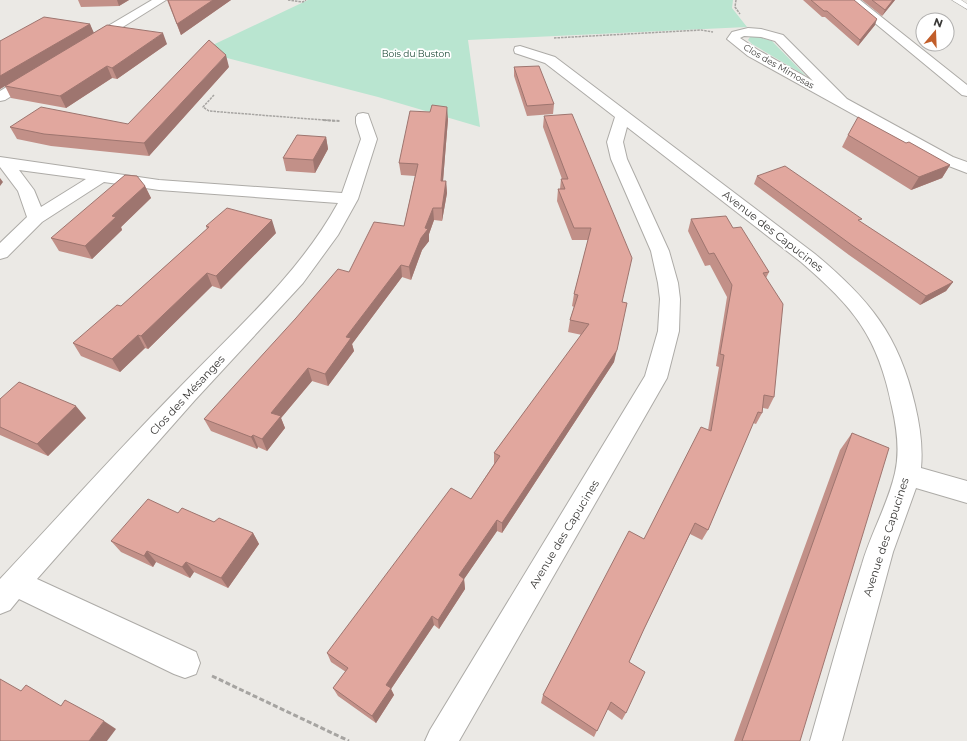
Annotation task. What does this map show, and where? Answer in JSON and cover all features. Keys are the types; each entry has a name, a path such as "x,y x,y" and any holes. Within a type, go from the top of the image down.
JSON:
{"street":[{"path":"81,47 160,0"},
{"path":"853,0 967,92"},
{"name":"Clos des Mimosas","path":"841,101 779,38 756,32 742,32 733,39 754,53 947,160 967,168"},
{"name":"Avenue des Capucines","path":"520,50 550,60 833,278 859,306 876,329 886,346 895,368 907,423 910,449 907,475 880,551 826,741"},
{"path":"0,97 42,71"},
{"name":"Avenue des Capucines","path":"442,741 656,378 663,359 671,307 668,287 660,253 618,159 615,142 623,116"},
{"name":"Clos des Mésanges","path":"185,663 7,591 187,394 296,278 332,231 349,200 369,139 363,120"},
{"path":"3,163 175,186 349,200"},
{"path":"3,163 26,190 36,218"},
{"path":"0,253 36,218 102,177"},
{"path":"907,475 967,492"}],"lane":[{"path":"956,0 967,7"}],"path":[{"path":"288,0 302,2 306,0"},
{"path":"520,50 542,38 701,30 735,36"},
{"path":"214,95 203,107 209,111 363,120"},
{"path":"213,677 349,741"}],"green space":[{"name":"Bois du Buston","path":"308,0 733,0 732,8 747,27 468,40 480,127 378,97 200,51"},
{"path":"756,36 772,41 806,76 752,44 748,40 750,37"}],"building":[{"path":"168,0 213,0 177,24"},
{"path":"811,0 854,0 877,19 860,40 827,11 824,11"},
{"path":"872,0 893,0 885,10"},
{"path":"44,17 90,24 0,76 0,41"},
{"path":"107,25 163,33 112,68 107,66 60,96 5,86"},
{"path":"209,40 226,55 144,143 44,134 10,127 41,107 128,124"},
{"path":"539,66 554,104 527,106 514,67"},
{"path":"432,105 447,107 441,181 446,181 442,208 433,208 425,228 428,229 421,238 409,267 401,265 346,337 351,338 325,374 308,368 271,413 281,416 262,439 253,435 251,437 204,419 296,318 338,269 349,272 374,222 404,226 418,164 399,163 410,111 430,112"},
{"path":"572,114 632,258 622,302 627,303 617,350 502,523 497,520 459,575 464,579 438,620 432,616 386,685 391,688 372,716 333,688 348,668 327,653 451,488 471,499 500,456 494,453 589,324 570,320 578,295 574,294 591,228 574,228 558,189 565,189 561,179 568,179 544,116"},
{"path":"858,117 906,143 909,142 950,165 919,177 848,135"},
{"path":"297,135 326,137 313,160 283,158"},
{"path":"785,166 862,219 858,220 953,282 926,296 853,246 757,176"},
{"path":"125,175 137,176 145,186 112,216 116,217 85,246 51,238"},
{"path":"227,208 272,220 216,276 207,273 141,336 138,335 112,359 73,343 117,305 121,306 209,227 206,226"},
{"path":"726,216 733,228 741,227 769,272 763,273 783,304 774,397 764,395 762,413 758,412 708,530 695,523 644,629 629,662 645,672 626,713 611,702 597,731 543,695 629,531 644,539 701,427 711,431 724,355 720,354 732,285 714,253 709,254 691,219"},
{"path":"19,382 76,406 37,444 0,427 0,399"},
{"path":"852,433 889,448 800,741 742,741"},
{"path":"148,499 178,513 182,508 214,522 219,518 253,533 221,578 186,562 182,567 147,551 144,556 111,541"},
{"path":"0,679 21,691 26,685 61,706 65,700 104,721 89,741 0,741"}]}
